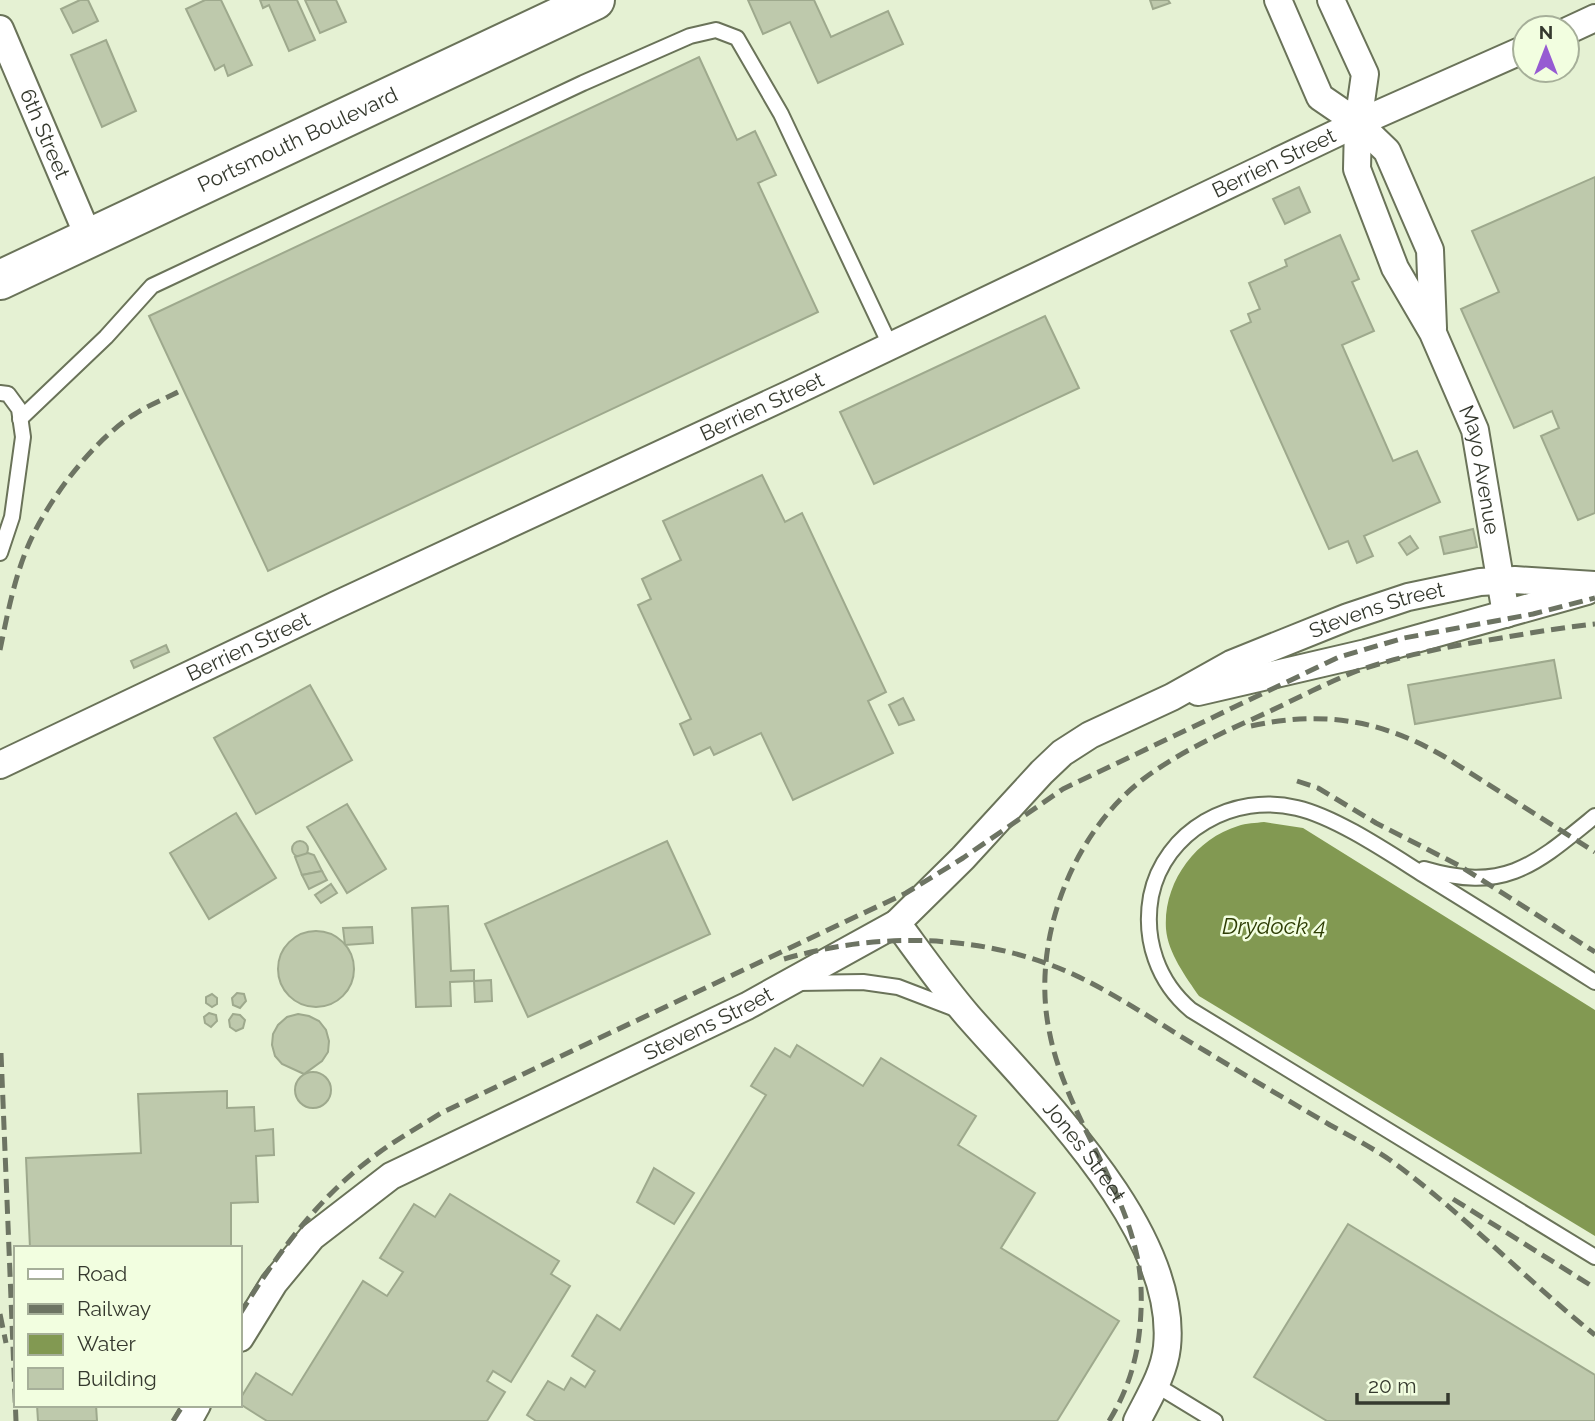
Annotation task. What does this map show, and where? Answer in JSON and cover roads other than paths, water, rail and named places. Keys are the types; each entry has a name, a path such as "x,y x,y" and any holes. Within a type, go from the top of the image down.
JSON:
{"main road":[{"name":"Portsmouth Boulevard","path":"0,280 595,0"}],"street":[{"name":"Mayo Avenue","path":"1278,0 1320,97 1358,123 1387,151 1430,250 1433,333"},
{"name":"Mayo Avenue","path":"1331,0 1365,74 1358,123 1357,169 1395,268 1433,333 1475,430 1506,614"},
{"name":"6th Street","path":"0,29 89,238"},
{"name":"Berrien Street","path":"0,765 792,393 1358,123 1511,55"},
{"name":"Stevens Street","path":"242,1335 274,1283 312,1237 391,1176 747,1006 897,923 932,890 1042,772 1062,753 1090,735 1172,697 1231,664 1348,617 1430,591 1501,580 1595,587"},
{"name":"Stevens Street","path":"1172,697 1366,653 1595,587"},
{"name":"Jones Street","path":"897,923 966,1013 1086,1151 1138,1231 1153,1266 1165,1308 1167,1346 1156,1385 1137,1421"}],"lane":[{"path":"20,419 106,337 152,286 583,83 690,36 716,30 737,38 781,114 890,345"},
{"path":"0,394 8,394 19,409 23,437 12,517 0,553"},
{"path":"1595,816 1536,863 1487,878 1449,876 1417,867 1320,816 1283,804 1249,805 1209,818 1186,835 1161,867 1151,894 1148,923 1160,972 1177,998 1209,1023 1595,1257"},
{"path":"1394,856 1595,982"},
{"path":"790,983 863,982 898,987 966,1013"},
{"path":"1156,1385 1215,1421"}],"water":[{"name":"Drydock 4","path":"1264,822 1303,828 1595,1010 1595,1236 1199,996 1178,964 1167,938 1166,912 1170,895 1185,865 1208,841 1238,826"}],"railway":[{"path":"0,650 23,559 36,528 59,491 88,455 119,425 178,392"},
{"path":"242,1311 284,1248 336,1188 385,1149 441,1113 906,893 963,858 1063,789 1339,657 1404,638 1533,614 1595,598"},
{"path":"1109,1421 1126,1387 1136,1352 1141,1309 1139,1265 1118,1198 1056,1060 1045,996 1046,960 1052,925 1063,890 1078,857 1097,827 1120,800 1160,767 1204,742 1334,681 1375,665 1431,651 1595,624"},
{"path":"1251,726 1277,721 1327,719 1398,734 1445,757 1595,852"},
{"path":"1297,781 1318,788 1376,823 1460,866 1595,952"},
{"path":"784,959 858,944 933,941 1008,952 1044,962 1079,977 1390,1160 1443,1202 1595,1335"},
{"path":"1,1053 14,1372"},
{"path":"1453,1199 1595,1288"},
{"path":"0,1314 6,1343"},
{"path":"15,1407 16,1421"},
{"path":"173,1421 182,1407"}]}
